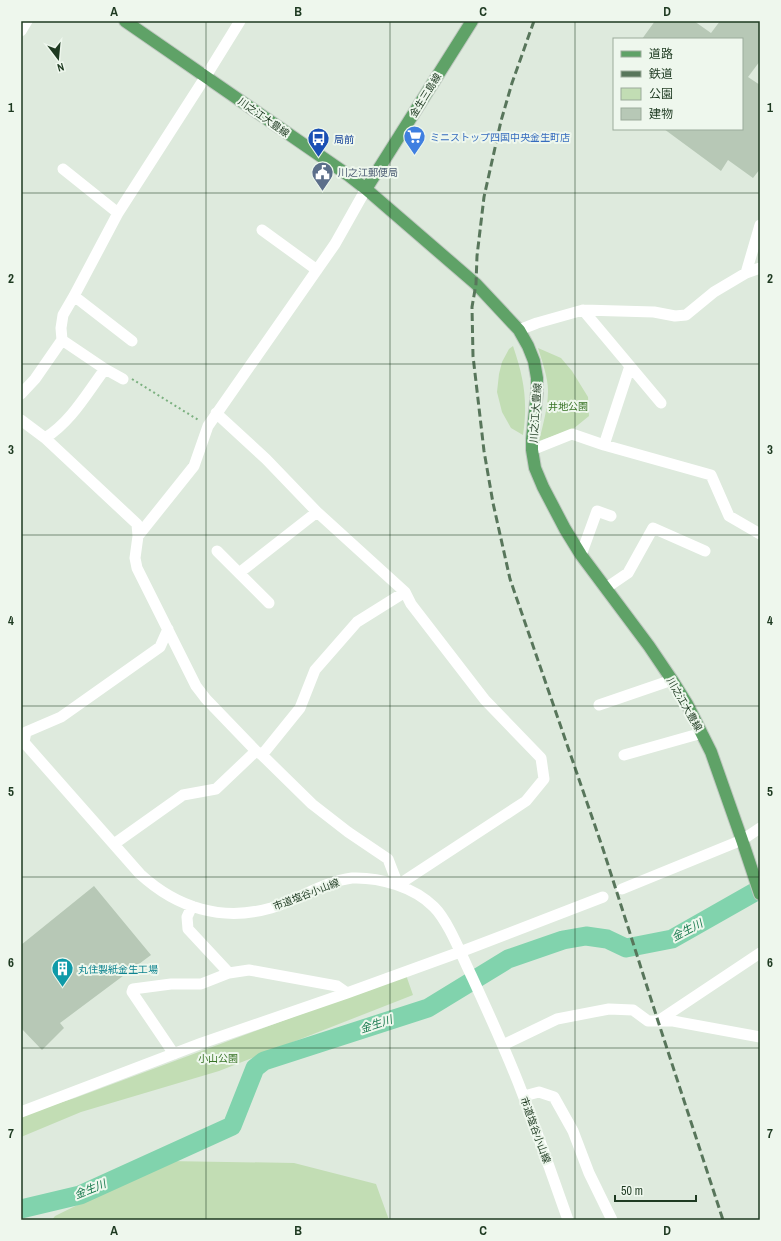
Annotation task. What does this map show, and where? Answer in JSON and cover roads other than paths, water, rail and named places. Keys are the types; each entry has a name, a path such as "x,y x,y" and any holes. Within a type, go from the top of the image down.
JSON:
{"main road":[{"name":"川之江大豊線","path":"125,21 206,76 366,189 476,284 519,330 534,361 537,378 532,450 535,468 543,487 565,529 581,555 649,646 672,680 702,733 722,782 760,894"},
{"name":"金生三島線","path":"366,189 472,21"}],"street":[{"path":"21,31 27,21"},
{"path":"21,394 35,378 62,340 61,328 63,315 118,212 240,21"},
{"path":"63,169 118,212"},
{"path":"138,536 194,466 208,426 216,413 317,270 366,189"},
{"path":"746,273 760,225"},
{"path":"262,230 317,270"},
{"path":"519,330 537,323 583,310 654,312 675,316 686,315 714,292 746,273 760,268"},
{"path":"74,296 132,342"},
{"path":"583,310 662,403"},
{"path":"62,340 105,369 123,379"},
{"path":"604,445 630,366"},
{"path":"45,438 53,433 73,413 105,369"},
{"path":"21,420 45,438 137,524 138,536 135,558 137,568 196,686 206,699 312,804 348,832 388,859 398,885 526,801 544,779 541,758 486,700 411,604 405,592 317,512 266,459 216,413"},
{"path":"532,450 572,434 604,445 711,475 729,516 760,534"},
{"path":"581,555 597,511 611,516"},
{"path":"239,573 317,512"},
{"path":"606,588 628,573 653,528 705,551"},
{"path":"217,551 269,603"},
{"path":"114,844 183,795 216,789 259,753 300,708 315,670 353,626 405,592"},
{"path":"22,741 26,732 61,717 160,647 168,629"},
{"path":"599,705 672,680"},
{"path":"624,755 702,733"},
{"name":"市道塩谷小山線","path":"22,741 140,874 154,887 171,897 192,906 206,911 227,914 248,913 272,908 328,884 351,878 376,880 398,885 417,894 435,908 448,927 503,1045 524,1096 568,1220"},
{"path":"622,889 742,840 760,828"},
{"path":"21,1112 174,1054 461,954 603,896"},
{"path":"192,906 187,917 188,929 229,973"},
{"path":"658,1021 760,953"},
{"path":"174,1054 132,992 133,989 171,984 201,984 229,973 249,970 337,986 347,993"},
{"path":"503,1045 557,1019 610,1009 633,1010 648,1022 673,1021 760,1037"},
{"path":"524,1096 539,1092 554,1097 573,1131 589,1173 612,1220"}],"waterway":[{"name":"金生川","path":"21,1209 80,1195 232,1126 255,1068 264,1061 428,1008 508,959 563,940 586,936 607,939 626,948 672,939 760,889"}],"railway":[{"path":"534,21 512,83 501,121 484,197 477,256 476,284 472,307 473,356 484,451 493,503 510,579 603,849 723,1220"}],"place":[{"name":"ミニストップ四国中央金生町店","path":"415,156"},
{"name":"局前","path":"318,158"},
{"name":"川之江郵便局","path":"323,192"},
{"name":"丸住製紙金生工場","path":"63,988"}],"park label":[{"name":"井地公園","path":"568,406"},
{"name":"小山公園","path":"218,1058"}]}
